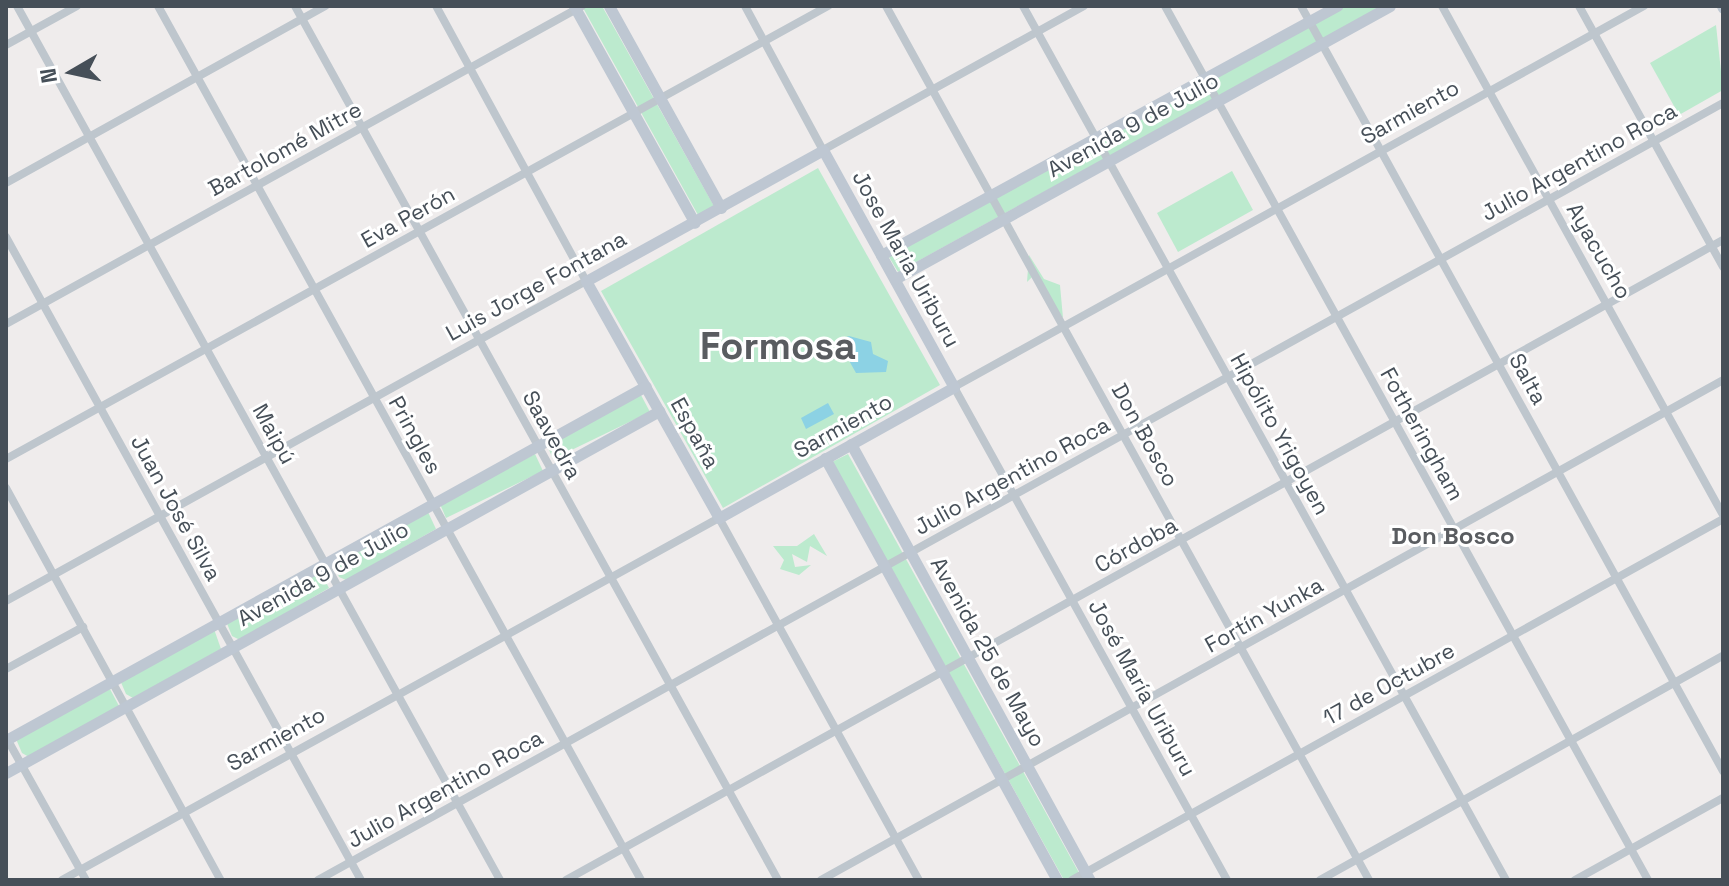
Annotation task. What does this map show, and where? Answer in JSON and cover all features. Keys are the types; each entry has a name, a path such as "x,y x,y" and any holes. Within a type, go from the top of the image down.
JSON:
{"main road":[{"path":"609,6 721,208"},
{"name":"Avenida 9 de Julio","path":"881,255 1337,6"},
{"name":"Avenida 9 de Julio","path":"895,279 1390,6"},
{"path":"577,7 695,223"},
{"name":"Luis Jorge Fontana","path":"586,281 823,150"},
{"name":"Jose Maria Uriburu","path":"823,150 954,387"},
{"name":"España","path":"586,281 719,518"},
{"name":"Avenida 9 de Julio","path":"7,738 646,386"},
{"name":"Sarmiento","path":"719,518 954,387"},
{"name":"Avenida 9 de Julio","path":"6,773 659,411"},
{"name":"Avenida 25 de Mayo","path":"851,444 1088,876"},
{"path":"825,458 1057,880"}],"street":[{"name":"Maipú","path":"17,6 500,880"},
{"path":"6,45 77,6"},
{"name":"Pringles","path":"158,6 641,880"},
{"name":"Saavedra","path":"295,6 778,880"},
{"path":"6,183 325,6"},
{"name":"España","path":"436,6 586,281"},
{"path":"745,6 823,150"},
{"name":"Eva Perón","path":"6,459 828,6"},
{"name":"Don Bosco","path":"886,6 1369,880"},
{"name":"Hipólito Yrigoyen","path":"1023,6 1506,880"},
{"name":"Luis Jorge Fontana","path":"823,150 1084,6"},
{"name":"Fotheringham","path":"1165,6 1648,880"},
{"name":"Salta","path":"1301,6 1723,771"},
{"name":"Ayacucho","path":"1442,6 1609,303 1723,517"},
{"path":"1579,6 1723,267"},
{"name":"Sarmiento","path":"954,387 1644,6"},
{"name":"Bartolomé Mitre","path":"6,324 577,7"},
{"name":"Julio Argentino Roca","path":"318,880 1723,103"},
{"name":"Juan José Silva","path":"6,237 361,880"},
{"name":"Córdoba","path":"566,880 1723,240"},
{"name":"Luis Jorge Fontana","path":"6,601 586,281"},
{"name":"Fortín Yunka","path":"821,880 1723,380"},
{"name":"José María Uriburu","path":"954,387 1227,880"},
{"path":"6,488 221,880"},
{"name":"17 de Octubre","path":"1072,880 1088,876 1723,517"},
{"name":"España","path":"719,518 919,880"},
{"name":"Sarmiento","path":"62,880 719,518"},
{"path":"6,669 83,627"},
{"path":"1320,880 1723,656"},
{"path":"7,738 86,880"},
{"path":"1575,880 1723,798"}],"green space":[{"path":"582,6 602,6 714,206 698,215"},
{"path":"1344,6 1382,6 898,272 889,257"},
{"path":"1716,25 1723,90 1679,115 1650,63"},
{"path":"818,168 940,385 723,508 601,291"},
{"path":"1232,171 1253,210 1178,252 1157,213"},
{"path":"1029,255 1044,279 1060,285 1063,318 1032,277 1027,282"},
{"path":"641,395 650,412 553,459 547,445"},
{"path":"535,454 543,471 446,518 440,504"},
{"path":"848,454 1083,880 1064,880 832,462"},
{"path":"428,512 436,529 346,580 339,577 333,562"},
{"path":"814,534 827,556 810,546 807,562 792,554 795,567 811,565 799,575 780,569 784,560 773,546 797,546"},
{"path":"320,571 329,588 240,640 232,636 226,621"},
{"path":"214,629 221,649 133,698 126,694 120,680"},
{"path":"110,689 119,706 29,757 22,753 16,739"}],"water":[{"path":"849,336 871,342 873,354 888,361 886,372 856,373 838,341"},
{"path":"828,403 834,414 806,429 801,418"}],"district":[{"name":"Formosa","path":"778,347"},
{"name":"Don Bosco","path":"1453,536"}]}
